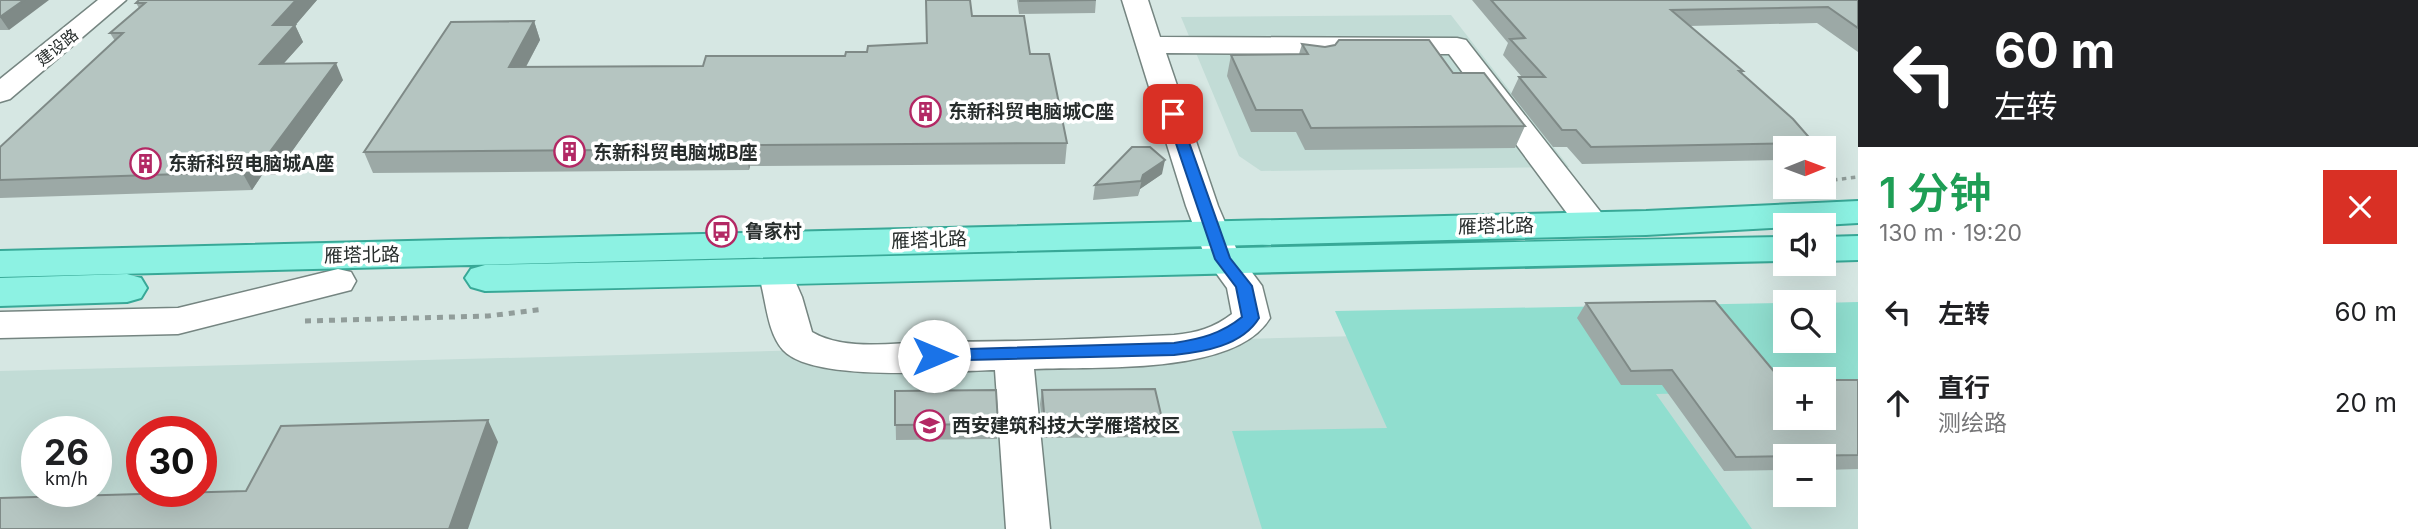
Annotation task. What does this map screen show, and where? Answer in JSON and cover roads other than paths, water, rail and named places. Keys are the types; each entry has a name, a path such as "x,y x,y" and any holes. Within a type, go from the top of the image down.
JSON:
{"main road":[{"name":"雁塔北路","path":"0,292 338,281 776,273 1593,224 1858,212"},
{"name":"雁塔北路","path":"0,264 1218,246 1773,249"},
{"path":"1836,249 1858,248"}],"street":[{"name":"建设路","path":"0,93 114,0"},
{"path":"776,273 788,320 797,341 819,354 856,357 1013,356 1174,349 1201,346 1233,334 1251,318 1244,286 1218,246 1136,0"},
{"path":"1150,45 1302,46 1313,57 1312,46 1457,46 1593,224"},
{"path":"0,325 178,321 338,281"},
{"path":"1013,356 1028,529"}],"place":[{"name":"东新科贸电脑城C座","path":"925,111"},
{"name":"东新科贸电脑城B座","path":"570,152"},
{"name":"东新科贸电脑城A座","path":"145,163"},
{"name":"鲁家村","path":"722,231"},
{"name":"西安建筑科技大学雁塔校区","path":"929,425"}]}
